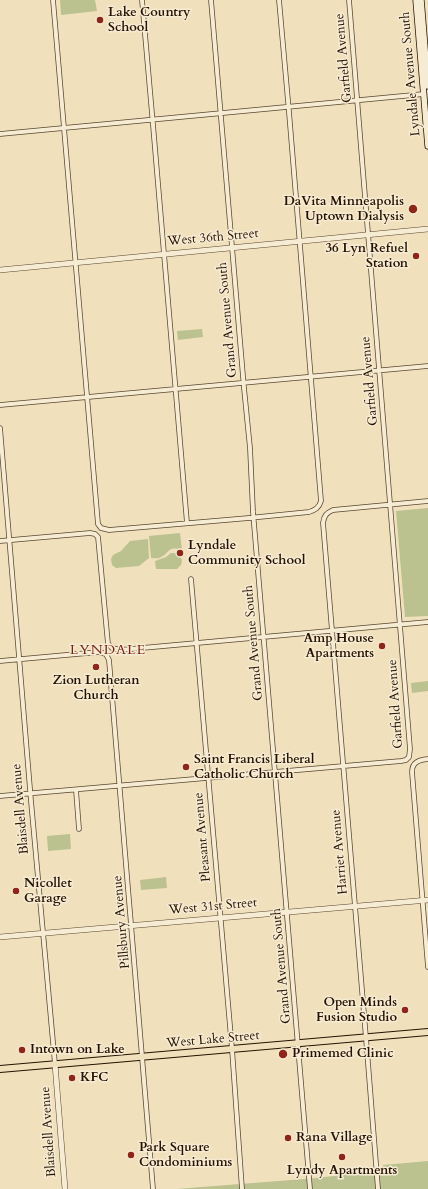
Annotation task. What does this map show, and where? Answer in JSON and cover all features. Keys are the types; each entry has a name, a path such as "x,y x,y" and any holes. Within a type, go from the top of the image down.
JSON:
{"main road":[{"name":"Lyndale Avenue South","path":"416,0 428,146"},
{"name":"Lyndale Avenue South","path":"420,0 428,86"},
{"name":"West Lake Street","path":"0,1069 428,1032"}],"street":[{"path":"53,0 98,524 101,528 108,530 308,512 318,508 321,502 279,0"},
{"path":"142,0 186,523"},
{"name":"Grand Avenue South","path":"211,0 310,1189"},
{"name":"Garfield Avenue","path":"343,766 406,760 409,757 410,749 349,0"},
{"path":"0,134 220,112 424,94"},
{"name":"West 36th Street","path":"0,270 428,230"},
{"path":"0,405 428,366"},
{"name":"Blaisdell Avenue","path":"0,428 30,794 65,1189"},
{"path":"390,505 428,501"},
{"name":"Harriet Avenue","path":"378,1189 323,523 326,514 333,510 390,505"},
{"path":"0,541 90,533 95,534 98,538 108,644 112,648 120,650 428,622"},
{"name":"Pleasant Avenue","path":"191,579 232,1049 242,1189"},
{"name":"Pillsbury Avenue","path":"19,659 99,652 106,654 109,660 153,1189"},
{"path":"0,661 19,659"},
{"name":"Garfield Avenue","path":"428,759 418,761 414,764 412,772 425,900 428,967"},
{"path":"0,796 343,766"},
{"path":"76,790 79,829"},
{"name":"West 31st Street","path":"0,937 425,900"}],"green space":[{"path":"60,0 95,0 97,11 61,15"},
{"path":"202,329 203,337 178,340 177,331"},
{"path":"428,508 428,616 405,617 396,511"},
{"path":"180,533 182,550 174,548 169,550 160,558 151,558 149,536"},
{"path":"148,539 149,558 139,566 116,568 112,565 111,559 113,555 121,551 130,541"},
{"path":"171,553 177,553 180,556 182,560 181,565 177,569 156,569 155,561 166,557"},
{"path":"428,681 428,691 412,693 411,683"},
{"path":"70,834 71,849 48,851 47,836"},
{"path":"166,877 167,888 141,890 140,880"},
{"path":"428,1161 428,1189 176,1189 317,1178 383,1170 383,1165"}],"place":[{"name":"Lake Country School","path":"100,20"},
{"name":"DaVita Minneapolis Uptown Dialysis","path":"413,209"},
{"name":"36 Lyn Refuel Station","path":"416,256"},
{"name":"Lyndale Community School","path":"180,553"},
{"name":"Amp House Apartments","path":"382,646"},
{"name":"Zion Lutheran Church","path":"96,667"},
{"name":"Saint Francis Liberal Catholic Church","path":"186,767"},
{"name":"Nicollet Garage","path":"16,891"},
{"name":"Open Minds Fusion Studio","path":"405,1010"},
{"name":"Intown on Lake","path":"22,1050"},
{"name":"Primemed Clinic","path":"283,1054"},
{"name":"KFC","path":"72,1078"},
{"name":"Rana Village","path":"288,1138"},
{"name":"Park Square Condominiums","path":"131,1155"},
{"name":"Lyndy Apartments","path":"342,1157"}],"district":[{"name":"LYNDALE","path":"108,651"}]}
